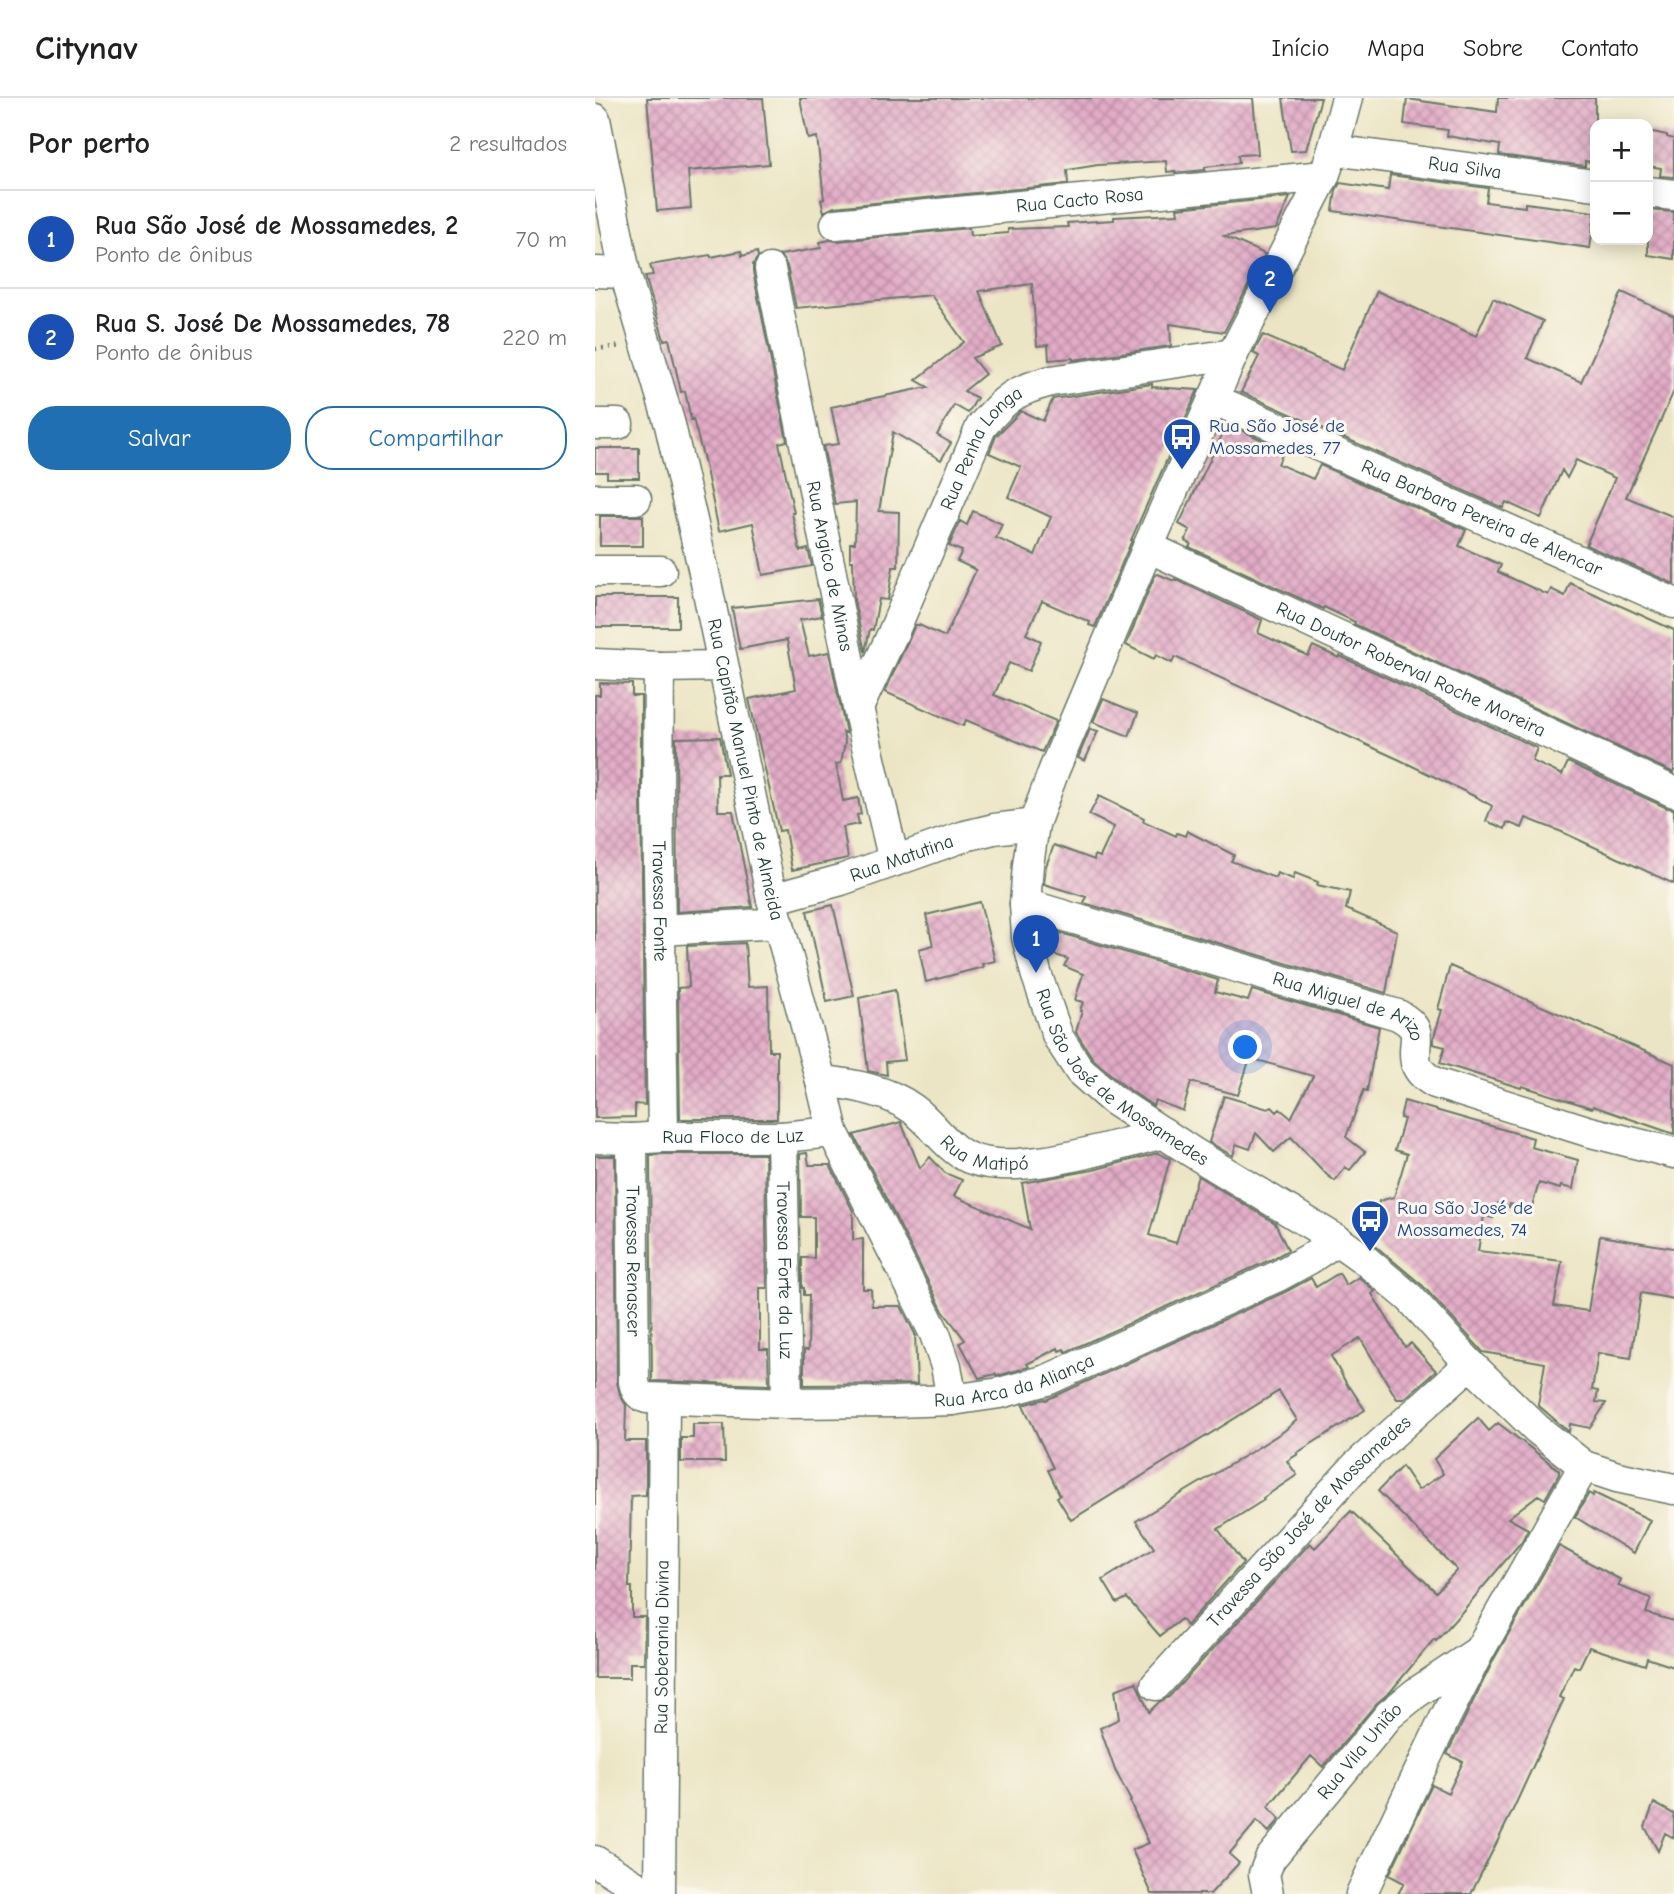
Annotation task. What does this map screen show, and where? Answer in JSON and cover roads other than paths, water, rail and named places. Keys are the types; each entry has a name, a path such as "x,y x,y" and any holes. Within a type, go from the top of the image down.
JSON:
{"street":[{"name":"Rua São José de Mossamedes","path":"1347,98 1328,163 1233,354 1147,547 1054,770 1034,824 1025,904 1027,937 1058,1037 1080,1071 1113,1100 1365,1260 1410,1298 1470,1364 1537,1429 1584,1465 1616,1477 1674,1489"},
{"name":"Rua Capitão Manuel Pinto de Almeida","path":"596,125 603,201 670,425 776,911 833,1132 935,1334 946,1366 952,1400"},
{"name":"Rua Silva","path":"1328,163 1590,185"},
{"name":"Rua Cacto Rosa","path":"836,224 1328,163"},
{"path":"1653,193 1674,195"},
{"name":"Rua Angico de Minas","path":"770,269 858,708 894,861"},
{"path":"595,272 625,272"},
{"name":"Rua Penha Longa","path":"858,708 899,620 981,427 1002,403 1024,388 1051,382 1233,354"},
{"name":"Rua Barbara Pereira de Alencar","path":"1213,399 1674,603"},
{"path":"595,499 636,499"},
{"name":"Rua Doutor Roberval Roche Moreira","path":"1147,547 1674,792"},
{"path":"595,571 661,572"},
{"path":"595,664 723,666"},
{"name":"Travessa Fonte","path":"659,667 658,799 663,1137"},
{"name":"Rua Matutina","path":"776,911 841,880 965,836 1034,824"},
{"name":"Rua Miguel de Arizo","path":"1025,904 1398,1015 1410,1022 1417,1036 1416,1065 1425,1077 1435,1083 1587,1131 1674,1153"},
{"path":"661,930 776,911"},
{"name":"Rua Matipó","path":"821,1081 851,1083 900,1102 913,1109 961,1154 991,1165 1033,1164 1164,1133"},
{"name":"Rua Floco de Luz","path":"632,1139 782,1137 833,1132"},
{"name":"Travessa Forte da Luz","path":"782,1137 787,1403"},
{"path":"595,1138 632,1139"},
{"name":"Travessa Renascer","path":"632,1139 634,1382 639,1396 664,1399"},
{"name":"Rua Arca da Aliança","path":"664,1399 787,1403 952,1400 1000,1393 1047,1380 1279,1276 1337,1240"},
{"name":"Travessa São José de Mossamedes","path":"1156,1685 1355,1467 1470,1364"},
{"name":"Rua Soberania Divina","path":"660,1894 664,1399"},
{"name":"Rua Vila União","path":"1361,1894 1479,1651 1584,1465"},
{"name":"Rua Vila União","path":"1266,1884 1270,1859 1389,1715 1416,1693 1479,1651"},
{"path":"595,1861 647,1894"}],"place":[{"name":"Rua S. José De Mossamedes, 78","path":"1270,313"},
{"name":"Rua São José de Mossamedes, 77","path":"1182,471"},
{"name":"Rua São José de Mossamedes, 2","path":"1036,973"},
{"name":"Rua São José de Mossamedes, 74","path":"1370,1253"}]}
